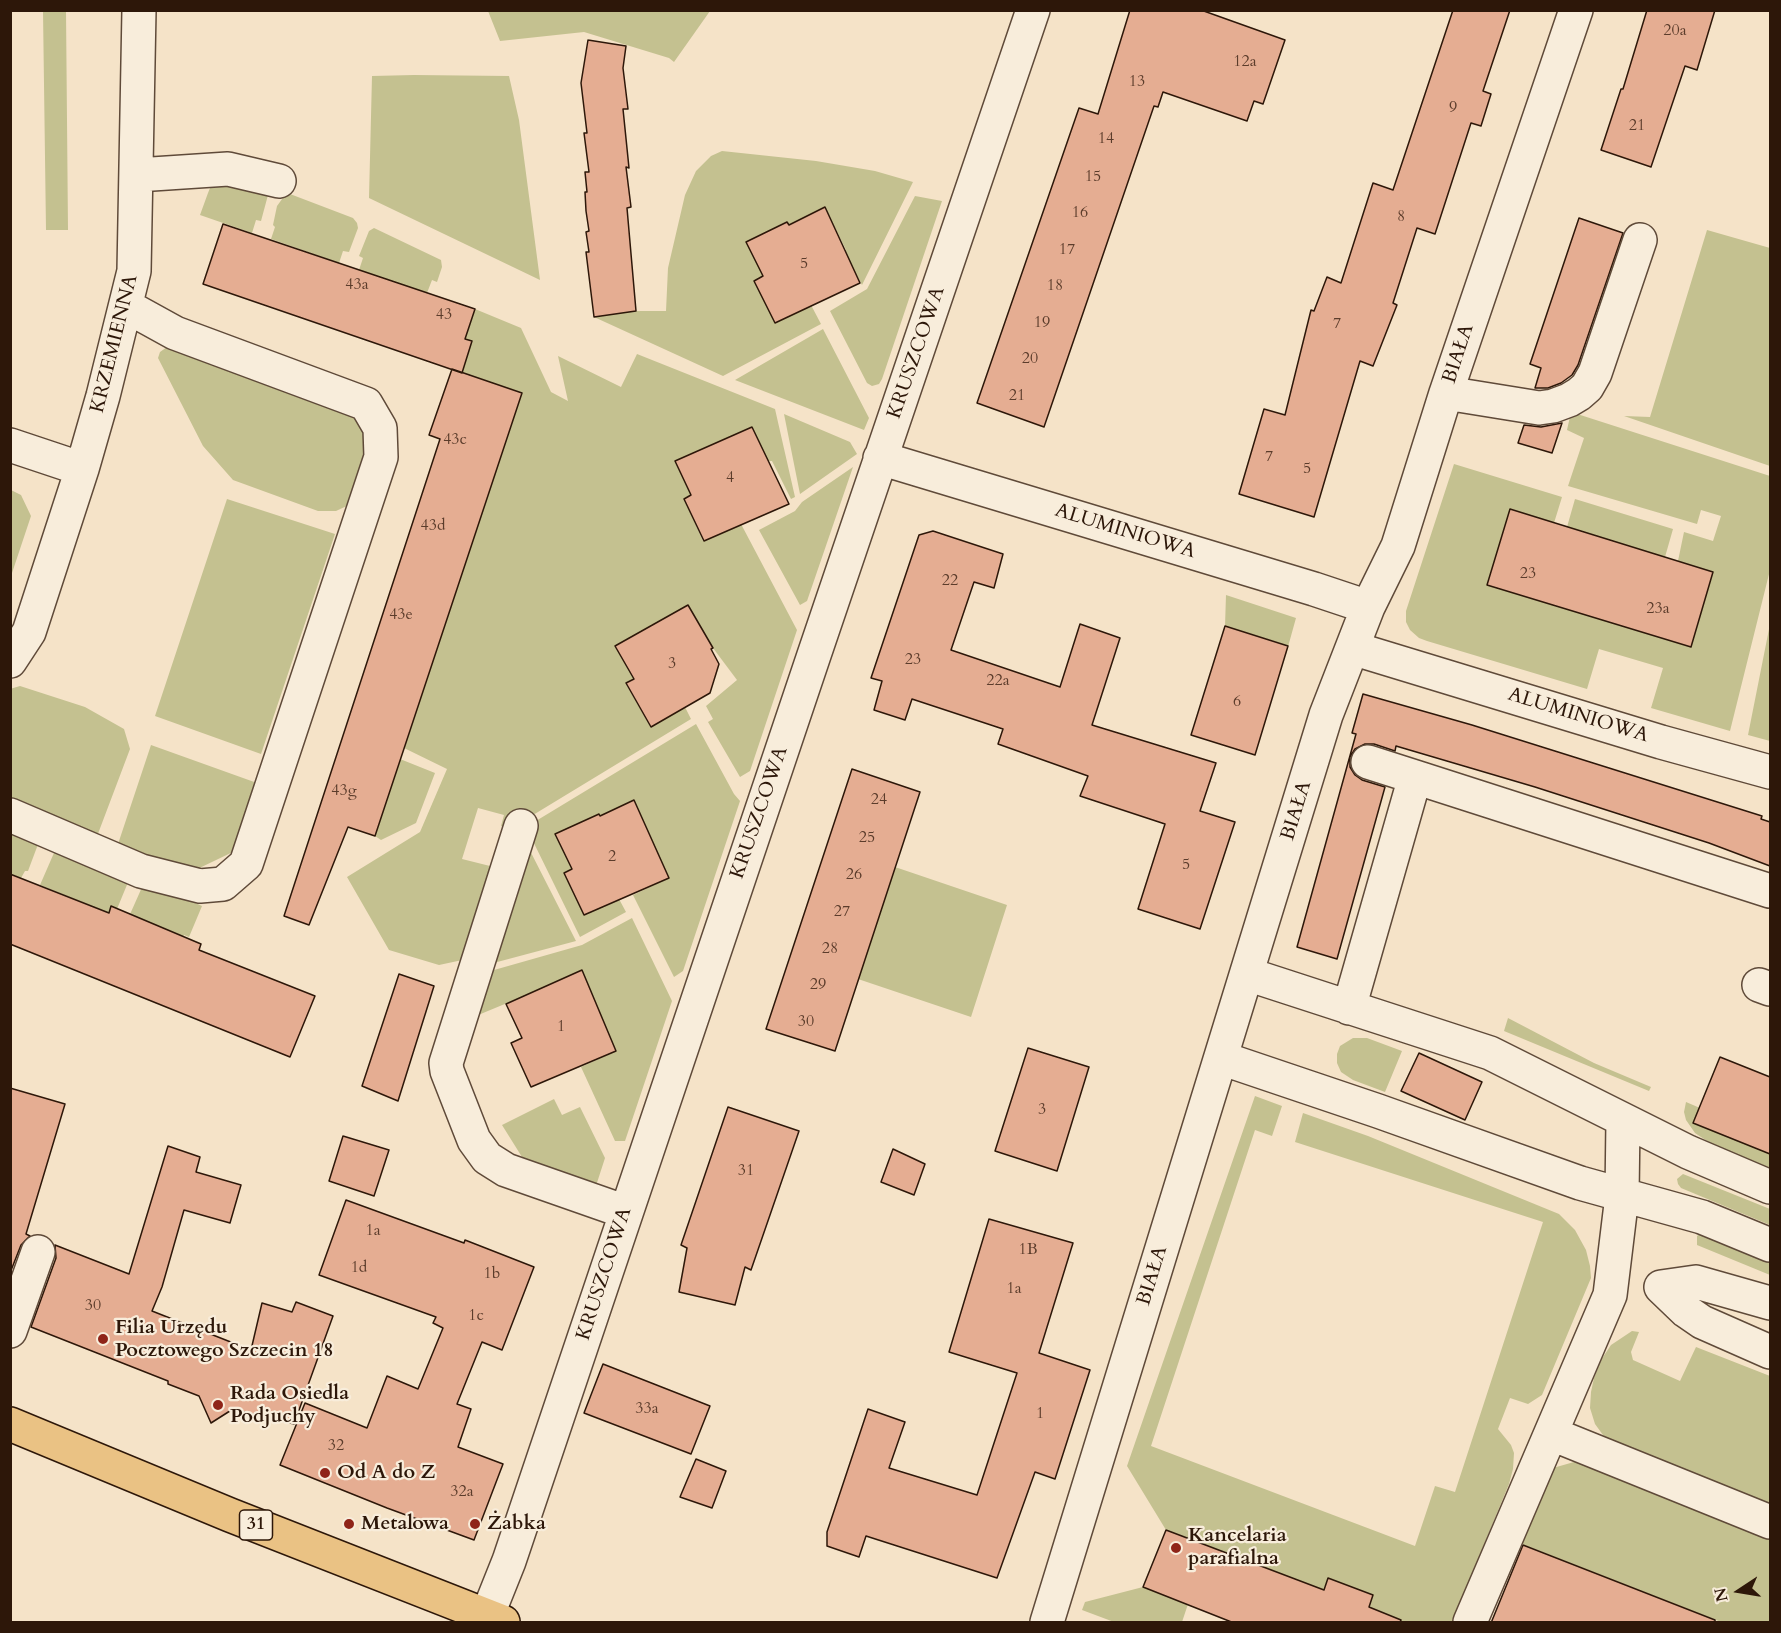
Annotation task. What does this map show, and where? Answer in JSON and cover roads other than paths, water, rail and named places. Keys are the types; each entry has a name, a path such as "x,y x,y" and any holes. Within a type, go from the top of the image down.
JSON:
{"main road":[{"name":"31","path":"10,1424 230,1515 495,1619"}],"street":[{"name":"KRZEMIENNA","path":"10,662 29,633 82,469 104,396 134,271 139,10"},
{"name":"KRUSZCOWA","path":"495,1619 509,1561 880,458 1034,10"},
{"name":"BIAŁA","path":"1047,1623 1326,715 1368,607 1398,546 1446,393 1576,10"},
{"path":"137,175 228,169 279,181"},
{"path":"1446,393 1539,408 1553,406 1579,394 1587,387 1595,373 1640,240"},
{"path":"10,814 141,871 200,886 223,884 246,864 381,457 380,428 366,404 175,333 126,306"},
{"path":"10,445 82,469"},
{"name":"ALUMINIOWA","path":"880,458 1368,607"},
{"name":"ALUMINIOWA","path":"1352,648 1770,772"},
{"path":"1368,762 1770,891"},
{"path":"1349,1008 1414,777"},
{"path":"521,826 446,1063 447,1071 474,1140 487,1158 506,1170 626,1212"},
{"path":"1247,974 1490,1053 1688,1152 1770,1187"},
{"path":"1221,1058 1580,1183 1702,1217 1770,1245"},
{"path":"1470,1623 1610,1295 1622,1196 1623,1120"},
{"path":"10,1331 38,1252"},
{"path":"1613,1269 1661,1287 1694,1316 1763,1324"},
{"path":"1661,1287 1696,1282 1763,1324"},
{"path":"1552,1434 1770,1522"}],"place":[{"name":"Filia Urzędu Pocztowego Szczecin 18","path":"103,1339"},
{"name":"Rada Osiedla Podjuchy","path":"218,1405"},
{"name":"Od A do Z","path":"325,1473"},
{"name":"Metalowa","path":"349,1524"},
{"name":"Żabka","path":"475,1524"},
{"name":"Kancelaria parafialna","path":"1176,1548"}]}
